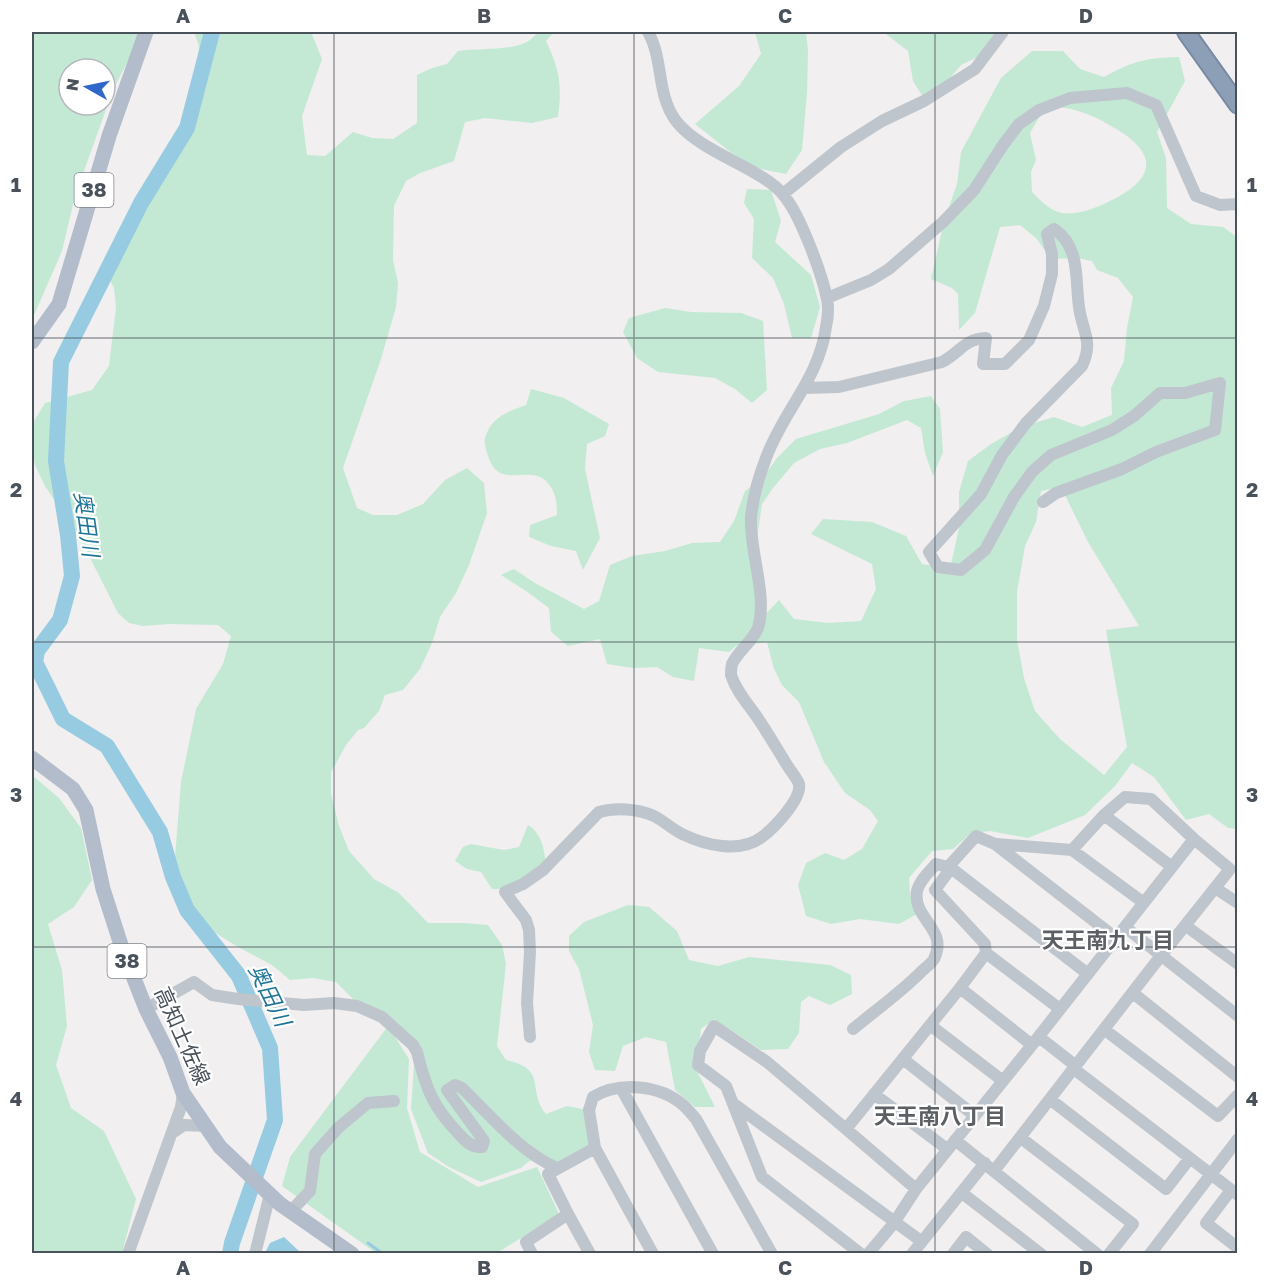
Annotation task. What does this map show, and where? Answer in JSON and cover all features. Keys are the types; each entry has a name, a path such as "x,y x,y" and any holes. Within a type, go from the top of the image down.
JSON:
{"highway":[{"path":"1186,32 1238,105"}],"main road":[{"name":"38","path":"32,342 59,304 109,136 146,32"},
{"name":"高知土佐線","path":"32,758 73,789 86,810 103,889 122,948 146,1009 170,1057 183,1093 220,1147 291,1212 352,1254"}],"street":[{"path":"530,1036 527,1003 529,930 526,920 505,892 543,870 599,812 612,809 631,810 653,815 681,833 703,843 726,846 750,843 763,836 792,806 797,797 799,784 740,693 730,672 733,663 757,630 761,612 751,519 756,489 766,458 781,427 816,368 824,344 829,311 827,298 806,236 783,194 757,174 710,147 678,123 668,108 662,90 656,47 648,32"},
{"path":"783,194 841,147 882,121 924,101 975,69 1003,32"},
{"path":"827,298 846,292 889,269 944,222 974,190 1002,145 1019,124 1039,110 1070,98 1127,93 1156,105 1196,196 1220,204 1238,204"},
{"path":"804,388 838,387 942,362 952,357 972,339 986,338 983,364 1005,364 1029,340 1044,306 1052,274 1052,254 1047,234 1054,229 1061,234 1076,265 1079,307 1088,340 1088,354 1083,366 1026,423 1002,455 981,494 929,552 938,567 961,570 985,550 1014,497 1032,472 1051,456 1112,430 1134,416 1160,393 1185,393 1220,383 1220,401 1215,430 1156,452 1122,469 1056,493 1043,502"},
{"path":"912,1254 962,1192 1021,1138 1230,869 1151,799 1125,797 1104,815 1072,850"},
{"path":"1104,815 1172,867"},
{"path":"846,1129 986,953 985,944 935,890 949,867 976,836 995,844 1116,938"},
{"path":"868,1254 894,1223 916,1189 1036,1041 1194,838"},
{"path":"995,844 1072,850 1144,903"},
{"path":"853,1029 911,982 933,960 938,946 937,934 921,914 917,891 921,881 936,864 949,867 1088,974"},
{"path":"1215,888 1238,903"},
{"path":"1186,926 1238,964"},
{"path":"1125,927 1160,957 1238,1016"},
{"path":"986,953 1060,1009"},
{"path":"146,1009 194,982 212,995 238,999 304,1005 334,1003 357,1006 382,1017 413,1045 431,1099 441,1115 465,1141 477,1148 482,1147 484,1141 447,1090 455,1085 462,1088 523,1146 547,1164 557,1168"},
{"path":"960,988 1075,1067 1234,1192 1206,1223 1238,1248"},
{"path":"1132,993 1238,1077"},
{"path":"930,1025 1003,1081"},
{"path":"861,1254 762,1177 726,1086 698,1065 700,1051 714,1026 766,1062 916,1189"},
{"path":"1104,1030 1218,1116 1238,1095"},
{"path":"903,1059 975,1116"},
{"path":"653,1254 595,1148 589,1110 593,1097 611,1089 632,1087 655,1090 683,1105 696,1119 772,1254"},
{"path":"621,1088 713,1254"},
{"path":"128,1254 181,1107 183,1093"},
{"path":"874,1094 989,1167 1097,1254"},
{"path":"1051,1100 1166,1189 1190,1158"},
{"path":"291,1212 310,1191 315,1154 338,1128 368,1103 394,1101"},
{"path":"733,1103 921,1241"},
{"path":"172,1133 184,1125 206,1126"},
{"path":"1021,1138 1133,1224 1109,1254"},
{"path":"1150,1254 1238,1138"},
{"path":"590,1254 548,1174 595,1148"},
{"path":"255,1254 267,1191"},
{"path":"962,1192 1041,1254"},
{"path":"532,1254 526,1242 568,1214"},
{"path":"953,1254 966,1237 987,1254"}],"green space":[{"path":"32,32 143,32 117,82 117,57 57,57 57,117 103,117 75,196 62,251 32,320"},
{"path":"194,32 311,32 322,59 302,116 307,155 325,156 353,132 372,138 393,139 417,123 417,75 447,64 458,51 512,47 527,42 538,32 554,32 546,41 559,78 558,117 532,123 485,118 465,122 454,161 420,173 406,181 394,206 393,260 398,283 396,307 381,359 343,468 357,508 373,515 397,515 423,504 445,480 467,468 484,483 487,513 469,565 456,593 440,617 432,643 420,669 403,690 385,695 379,711 364,728 358,730 346,745 331,772 331,794 339,826 349,851 374,879 399,893 428,923 488,925 502,945 506,964 497,1046 506,1060 528,1069 535,1081 540,1105 546,1114 567,1106 587,1110 589,1146 557,1164 549,1160 529,1161 521,1168 481,1182 449,1167 428,1153 411,1109 414,1063 410,1039 370,1016 336,982 313,978 290,980 272,965 198,922 176,880 175,857 181,782 196,709 223,664 231,636 218,625 143,626 129,623 118,613 83,544 45,486 35,465 32,450 34,421 45,403 92,390 109,366 116,307 114,288 103,268 123,238 148,192 181,146 194,106 199,46"},
{"path":"755,32 806,32 807,93 802,150 786,174 756,168 729,151 695,124 739,86 761,54"},
{"path":"885,32 1000,32 984,54 961,65 945,84 925,100 913,81 908,51"},
{"path":"1032,51 1063,51 1080,69 1104,77 1140,61 1179,57 1185,81 1157,132 1166,158 1167,208 1191,224 1223,227 1237,237 1237,829 1228,828 1209,814 1186,820 1154,777 1132,763 1115,786 1085,815 1028,838 990,831 971,833 953,849 932,851 909,878 910,895 917,914 899,924 860,919 831,924 806,916 798,885 806,863 825,853 844,860 862,849 878,821 870,810 845,793 824,762 799,702 782,685 774,669 767,642 736,646 729,652 699,648 694,681 673,677 657,667 633,668 607,664 600,639 568,646 551,632 549,608 501,575 514,569 584,609 599,601 610,565 632,556 665,551 692,543 720,542 734,521 745,491 761,480 777,458 796,439 879,414 904,401 931,396 940,409 943,452 933,476 925,453 921,428 907,420 847,443 820,449 794,463 762,504 755,552 765,615 779,600 794,619 828,623 861,621 876,589 872,564 811,534 823,519 872,522 906,536 922,564 950,569 959,528 959,492 968,461 991,444 1021,427 1054,417 1082,427 1112,415 1111,388 1124,361 1133,297 1118,278 1097,270 1092,261 1077,258 1051,259 1036,238 1020,225 1000,227 975,313 959,330 958,294 952,288 931,279 944,221 957,184 961,152 1001,78","holes":["1059,107 1083,112 1097,118 1133,141 1142,151 1146,161 1141,179 1121,196 1079,212 1058,212 1042,202 1032,192 1031,172 1036,160 1030,133 1040,116","1061,487 1088,542 1139,626 1106,630 1127,747 1104,775 1060,739 1035,711 1024,678 1017,639 1017,592 1025,546 1036,522 1041,491"]},
{"path":"747,189 771,190 781,221 775,242 811,275 820,307 811,338 792,338 784,304 773,278 752,258 754,219 744,203"},
{"path":"665,308 691,312 741,313 763,321 767,390 752,403 735,389 715,378 658,372 637,358 623,332 629,318"},
{"path":"531,389 564,398 609,424 605,436 587,444 585,469 600,538 583,570 576,551 551,546 529,537 530,525 557,515 555,497 546,481 539,476 506,475 499,472 488,456 485,438 491,425 506,413 526,405"},
{"path":"32,775 59,798 81,828 92,880 74,907 48,924 62,970 67,1026 56,1065 71,1108 104,1131 136,1199 122,1253 32,1253"},
{"path":"528,825 540,839 546,868 507,889 492,889 481,872 467,869 455,861 463,847 471,844 504,850 519,847"},
{"path":"628,905 649,907 677,931 689,960 718,966 749,957 830,965 851,975 852,994 830,1005 809,996 801,1002 799,1033 788,1049 761,1050 714,1019 701,1029 696,1069 715,1107 695,1107 675,1090 666,1042 646,1037 623,1046 615,1071 595,1070 589,1052 593,1025 579,969 569,951 569,936 584,922"},
{"path":"388,1026 409,1059 407,1108 420,1152 478,1187 537,1167 559,1214 497,1253 376,1253 282,1186 290,1157"}],"water":[{"path":"284,1237 301,1253 265,1253 270,1243"}],"waterway":[{"name":"奥田川","path":"212,32 187,128 141,203 61,362 56,461 72,576 60,620 37,651 35,662 63,719 107,746 160,832 173,877 187,910 239,976 270,1048 275,1120 230,1254"},
{"path":"368,1243 383,1254"}],"district":[{"name":"天王南九丁目","path":"1108,940"},
{"name":"天王南八丁目","path":"940,1116"}]}
